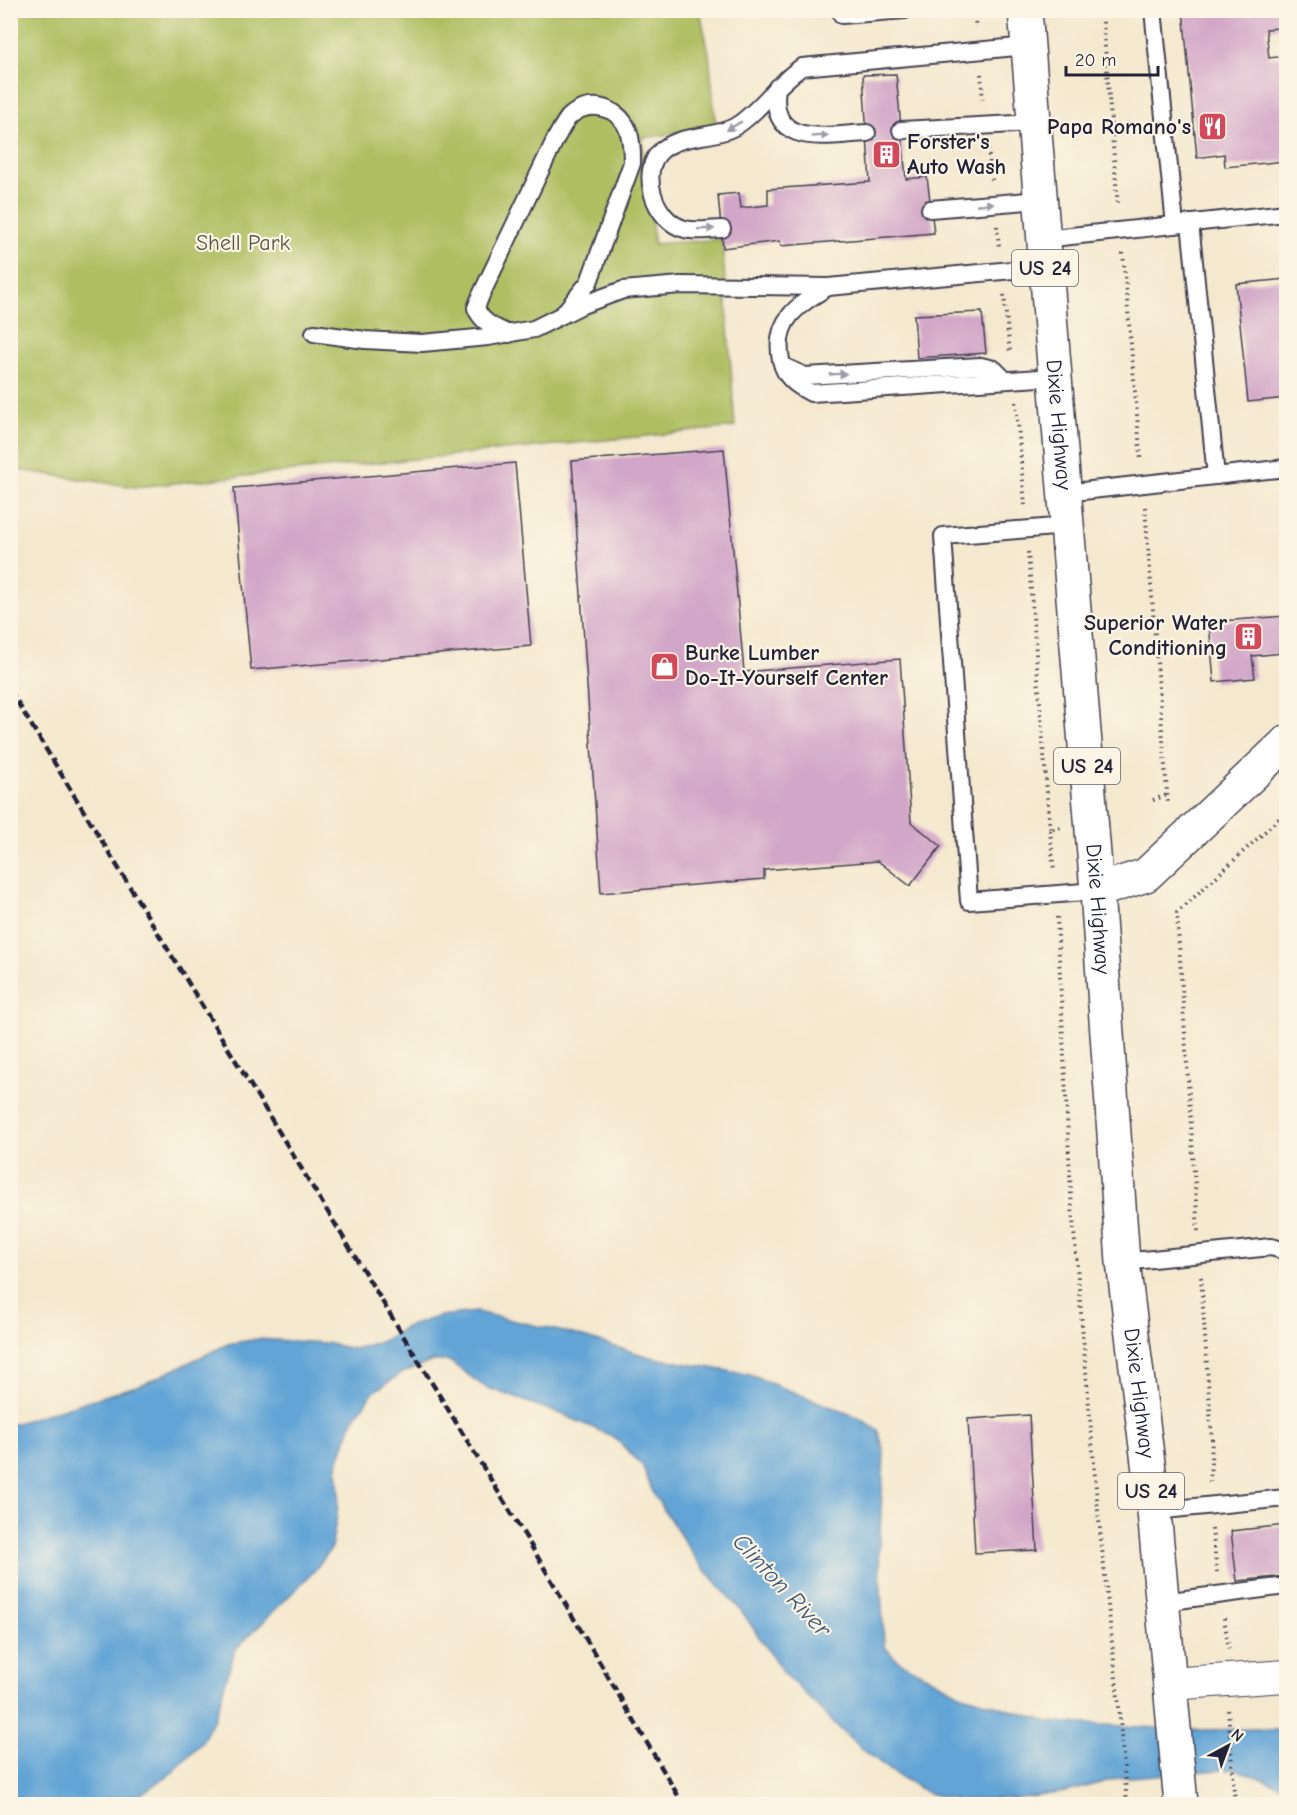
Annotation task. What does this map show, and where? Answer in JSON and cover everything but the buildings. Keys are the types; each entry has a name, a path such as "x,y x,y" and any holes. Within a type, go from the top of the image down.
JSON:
{"main road":[{"name":"Dixie Highway","path":"1025,10 1097,891 1123,1262 1154,1511 1179,1790"},
{"path":"1097,891 1146,875 1283,753"}],"street":[{"path":"1169,1684 1287,1676"}],"lane":[{"path":"841,10 842,15 905,10"},
{"path":"1153,10 1216,476"},
{"path":"722,229 684,229 662,215 651,192 651,177 655,161 662,151 675,143 691,138 721,134 738,125 788,76 802,67 1028,46"},
{"path":"777,87 775,101 777,112 781,122 790,130 807,136 867,133"},
{"path":"509,334 480,317 476,308 481,295 568,118 581,109 599,106 614,114 627,128 632,146 632,163 589,282 563,314"},
{"path":"901,130 1034,123"},
{"path":"930,208 1040,200"},
{"path":"314,333 365,340 422,343 509,334 534,329 563,314 623,290 681,285 828,287 1002,271 1044,253 1121,231 1287,213"},
{"path":"828,287 806,300 791,314 780,331 780,351 784,371 795,385 811,393 1055,377"},
{"path":"1065,493 1287,468"},
{"path":"1067,526 943,536 969,901 1097,891"},
{"path":"1123,1262 1271,1247 1287,1251"},
{"path":"1154,1511 1287,1498"},
{"path":"1163,1602 1287,1586"}],"path":[{"path":"974,10 1002,271 1009,380 1027,529 1056,894 1071,1196 1098,1510 1127,1804"},
{"path":"1101,10 1143,484 1168,805"},
{"path":"1153,800 1167,795"},
{"path":"1212,1440 1177,913 1287,812"},
{"path":"1050,830 1061,827"},
{"path":"1228,1711 1235,1804"}],"green space":[{"name":"Shell Park","path":"11,11 700,11 709,53 716,127 642,138 654,244 722,239 735,427 135,487 11,469"}],"water":[{"name":"Clinton River","path":"476,1312 573,1334 650,1357 750,1375 857,1417 878,1430 884,1451 879,1553 884,1646 897,1660 960,1694 1049,1722 1195,1730 1286,1731 1286,1788 1235,1769 1118,1778 1067,1792 1021,1798 955,1800 928,1793 897,1775 867,1753 783,1672 743,1613 698,1562 654,1495 642,1465 614,1437 564,1415 485,1387 449,1361 433,1361 402,1373 372,1393 353,1420 337,1466 339,1494 331,1549 314,1571 235,1650 216,1714 202,1742 172,1773 126,1804 11,1804 10,1425 146,1383 228,1344 257,1339 326,1343 353,1349 383,1341 406,1327 440,1316"}],"railway":[{"path":"10,690 533,1549 683,1804"}],"place":[{"name":"Papa Romano's","path":"1212,127"},
{"name":"Forster's Auto Wash","path":"886,155"},
{"name":"Superior Water Conditioning","path":"1248,636"},
{"name":"Burke Lumber Do-It-Yourself Center","path":"664,666"}]}
